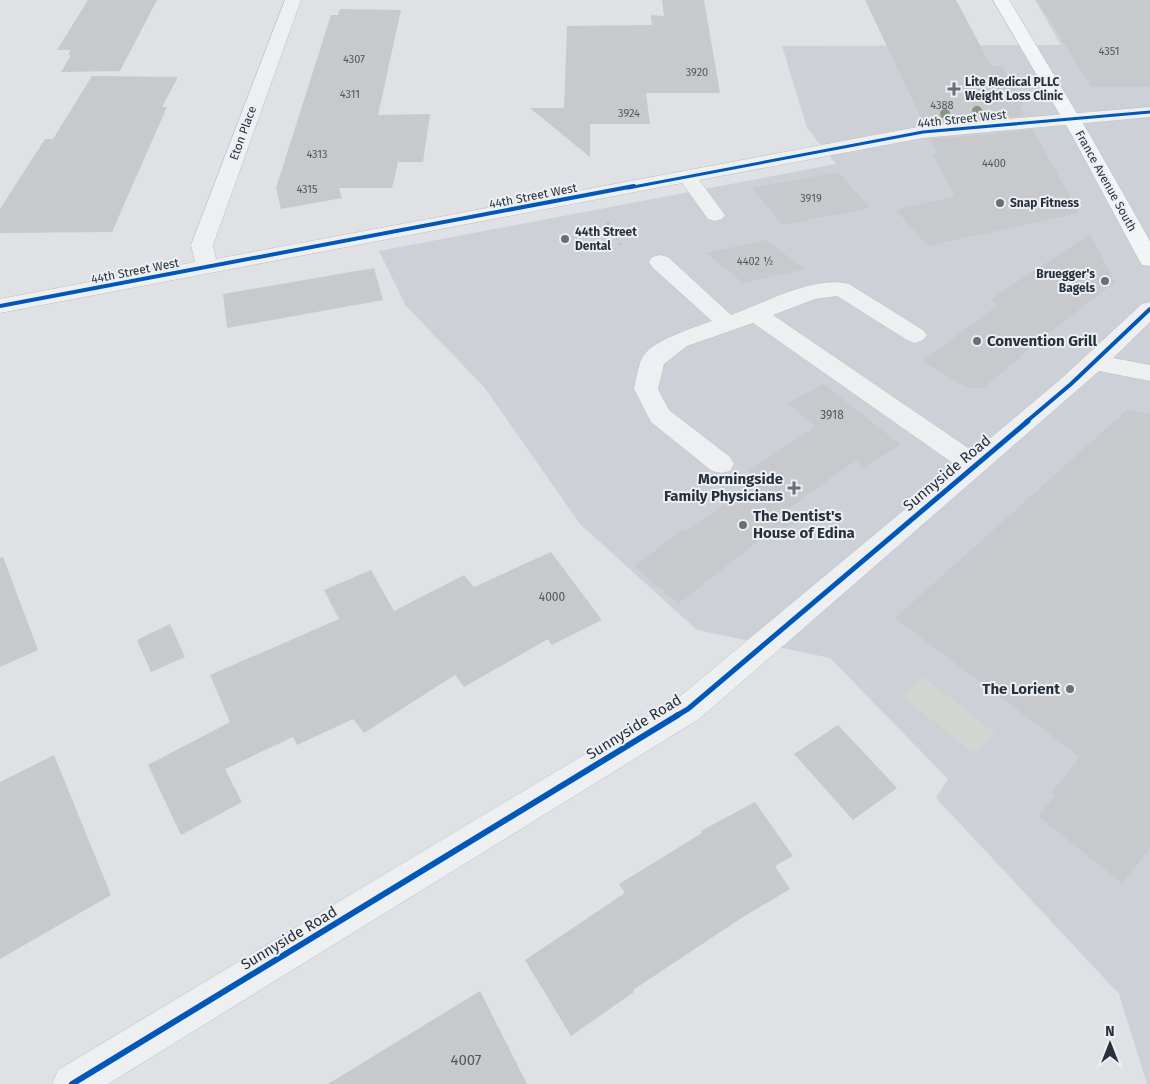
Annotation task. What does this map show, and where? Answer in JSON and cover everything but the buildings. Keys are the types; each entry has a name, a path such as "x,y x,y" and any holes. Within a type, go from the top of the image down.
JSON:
{"main road":[{"name":"France Avenue South","path":"1001,0 1071,118 1150,260"}],"street":[{"name":"Eton Place","path":"207,267 202,245 293,0"},
{"name":"44th Street West","path":"0,306 207,267 393,241 491,222 850,138 1150,112"},
{"path":"908,114 923,132"},
{"path":"687,177 714,215"},
{"path":"660,262 728,324"},
{"path":"721,464 660,416 646,389 653,360 679,341 756,314 810,292 829,289 841,289 915,335"},
{"name":"Sunnyside Road","path":"72,1084 688,709 975,466 1094,362 1150,309"},
{"path":"756,314 975,466"},
{"path":"1094,362 1150,373"}],"path":[{"path":"607,222 622,247"}],"shaded area":[{"path":"1035,0 1141,0 1150,11 1150,1084 1147,1084 1119,994 936,798 948,779 830,658 697,630 580,524 484,387 406,306 379,251 836,164 807,128 782,46 1061,45"},
{"path":"923,677 995,733 974,753 902,696"}],"cycle path":[{"path":"0,306 923,132 1150,112"},
{"path":"72,1084 688,709 1071,384 1150,309"}],"place":[{"name":"Lite Medical PLLC Weight Loss Clinic","path":"954,89"},
{"name":"Snap Fitness","path":"1000,203"},
{"name":"44th Street Dental","path":"565,239"},
{"name":"Bruegger's Bagels","path":"1105,281"},
{"name":"Convention Grill","path":"977,341"},
{"name":"Morningside Family Physicians","path":"794,488"},
{"name":"The Dentist's House of Edina","path":"743,525"},
{"name":"The Lorient","path":"1070,689"}]}
